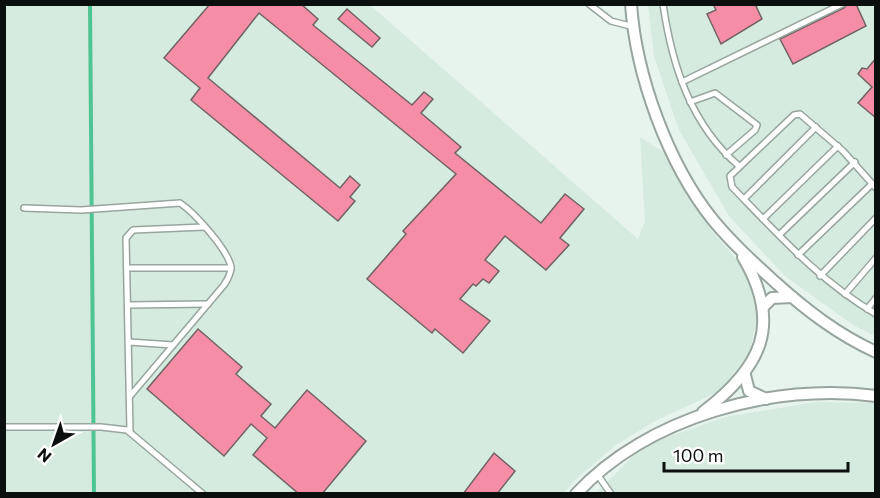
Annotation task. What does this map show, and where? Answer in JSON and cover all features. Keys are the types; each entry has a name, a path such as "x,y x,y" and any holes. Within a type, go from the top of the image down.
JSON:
{"street":[{"path":"631,4 647,90 680,167 707,212 738,249 792,297 837,332 876,352"},
{"path":"576,494 597,474 635,445 697,416 723,397 745,375 758,350 764,326 763,307 753,279 738,249"},
{"path":"763,307 772,298 792,297"},
{"path":"745,375 749,391 767,399"},
{"path":"697,416 767,399 819,393 876,396"}],"lane":[{"path":"589,4 611,21 634,27"},
{"path":"663,4 667,28 690,102 702,126 726,155 739,166"},
{"path":"682,82 842,4"},
{"path":"690,102 715,93 757,125 755,130 726,155"},
{"path":"798,255 874,186 855,162 803,115 794,115 733,172 730,181 778,235 798,255 820,276 876,314"},
{"path":"744,199 816,127"},
{"path":"764,219 838,146"},
{"path":"778,235 855,162"},
{"path":"24,208 81,210 175,202 184,206 216,241 231,268"},
{"path":"820,276 876,218"},
{"path":"130,431 126,238 133,230 204,227"},
{"path":"844,294 876,258"},
{"path":"126,268 231,268"},
{"path":"131,395 224,285 231,268"},
{"path":"867,309 876,298"},
{"path":"128,305 208,304"},
{"path":"129,342 173,345"},
{"path":"4,427 101,427 130,431 203,494"},
{"path":"597,474 611,494"}],"shaded area":[{"path":"4,5 370,5 638,239 645,221 640,137 665,153 712,231 747,271 757,296 757,316 748,361 720,391 657,420 616,445 576,479 564,493 5,493"},
{"path":"648,5 875,5 875,336 853,325 785,276 729,216 679,130 654,56"},
{"path":"816,402 875,403 875,493 595,494 643,446 725,417"}],"building":[{"path":"210,4 301,4 318,19 313,25 412,105 424,92 433,99 421,113 461,147 455,153 541,223 565,194 584,209 560,238 569,245 546,270 505,236 485,260 499,271 489,283 483,279 476,286 473,284 460,299 490,321 463,353 435,329 432,333 367,279 406,234 403,231 456,174 259,13 208,78 340,188 350,176 360,185 350,197 355,201 338,221 191,100 200,88 164,58"},
{"path":"713,4 755,4 762,19 721,44 707,14 716,10"},
{"path":"847,4 856,4 866,26 793,64 780,39 844,8"},
{"path":"347,9 380,38 372,47 338,19"},
{"path":"876,58 876,118 858,103 872,87 858,74 862,68 867,69"},
{"path":"198,329 242,367 236,374 271,404 261,416 275,428 307,390 366,441 322,494 299,494 253,455 267,438 251,424 224,456 147,389"},
{"path":"494,453 515,471 497,494 463,494"}],"waterway":[{"path":"90,4 94,494"}]}
